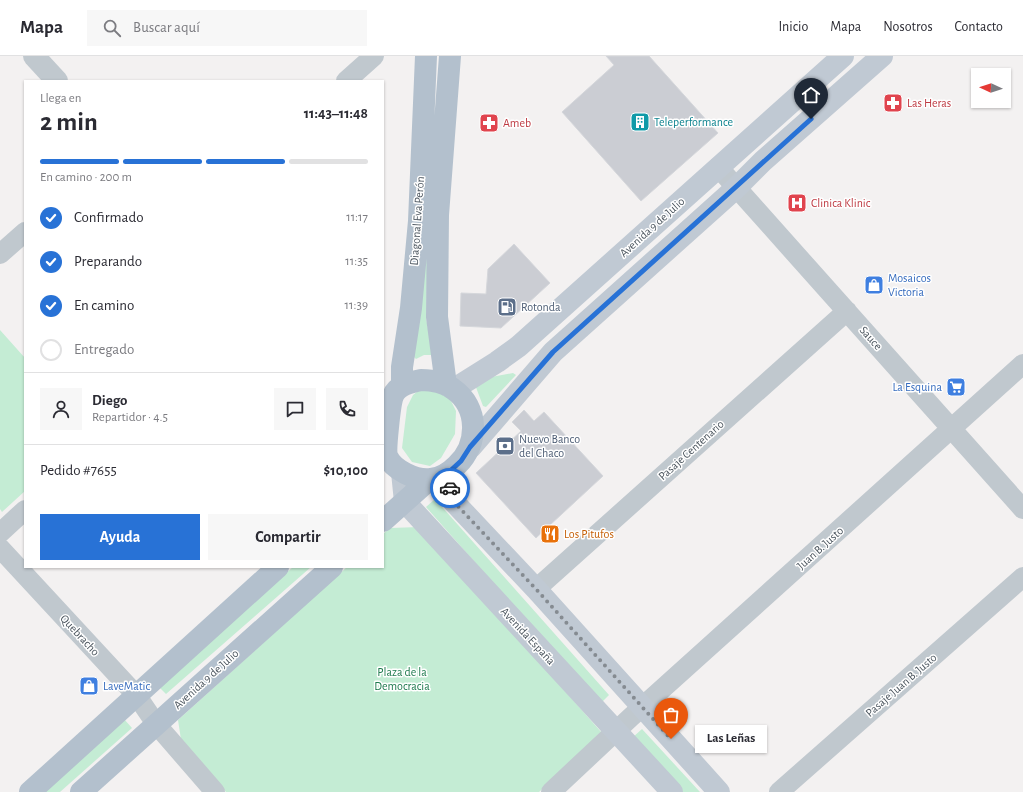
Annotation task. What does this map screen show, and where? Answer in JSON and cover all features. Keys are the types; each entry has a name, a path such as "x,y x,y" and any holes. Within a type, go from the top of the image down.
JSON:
{"main road":[{"name":"Diagonal Eva Perón","path":"393,392 402,367 411,308 419,221 426,56"},
{"name":"Diagonal Eva Perón","path":"450,56 438,215 437,318 450,387"},
{"name":"Avenida 9 de Julio","path":"450,387 480,374 518,346 843,56"},
{"path":"384,520 405,502 461,461 470,447 553,352 736,188 763,161 882,56"},
{"path":"405,502 389,458 393,392 421,380 431,380 450,387 465,400 472,415 474,431 470,447"},
{"path":"389,458 420,479 439,476"},
{"path":"439,476 452,500 536,589 719,792"},
{"name":"Avenida España","path":"405,502 672,792"},
{"path":"30,792 277,568"},
{"name":"Avenida 9 de Julio","path":"81,792 331,568"}],"street":[{"path":"34,56 56,80"},
{"path":"347,80 374,56"},
{"name":"Sauce","path":"718,167 1023,510"},
{"path":"0,254 24,233"},
{"name":"Pasaje Centenario","path":"536,589 847,311"},
{"name":"Juan B. Justo","path":"551,792 642,707 952,430 1023,364"},
{"path":"0,533 24,511"},
{"name":"Quebracho","path":"0,548 137,696 156,724 215,792"},
{"name":"Pasaje Juan B. Justo","path":"779,792 1023,577"}],"green space":[{"path":"428,228 426,318 432,351 431,355 424,355 416,359 413,356"},
{"path":"0,330 24,357 24,492 2,512 0,509"},
{"path":"513,373 516,375 486,407 483,406 474,382 475,380"},
{"path":"423,387 448,395 456,411 455,434 441,458 430,466 412,462 402,448 407,407 413,395"},
{"path":"435,499 609,695 600,704 426,507"},
{"name":"Plaza de la Democracia","path":"420,527 602,733 539,792 226,792 182,746 178,720 346,568 384,568 384,533 390,528"},
{"path":"292,568 310,568 166,694 158,686"},
{"path":"124,719 132,728 60,792 43,792"},
{"path":"642,729 700,792 681,792 632,738"}],"building":[{"name":"Teleperformance","path":"606,56 649,56 718,133 641,201 562,112 614,65"},
{"path":"514,244 550,283 501,328 460,326 461,293 486,294 488,269"},
{"path":"524,410 534,421 544,412 603,476 536,538 476,473 521,431 512,422"}],"way so far":[{"path":"450,488 452,500 536,589 671,739"}],"place":[{"name":"Las Heras","path":"893,103"},
{"name":"Teleperformance","path":"640,122"},
{"name":"Ameb","path":"489,123"},
{"name":"Clinica Klinic","path":"797,203"},
{"name":"Mosaicos Victoria","path":"874,285"},
{"name":"Rotonda","path":"507,307"},
{"name":"La Esquina","path":"956,387"},
{"name":"Nuevo Banco del Chaco","path":"505,446"},
{"name":"Los Pitufos","path":"550,534"},
{"name":"LaveMatic","path":"89,686"},
{"name":"Las Leñas","path":"671,739"}],"route":[{"path":"450,488 448,473 461,461 470,447 553,352 811,119"}]}
